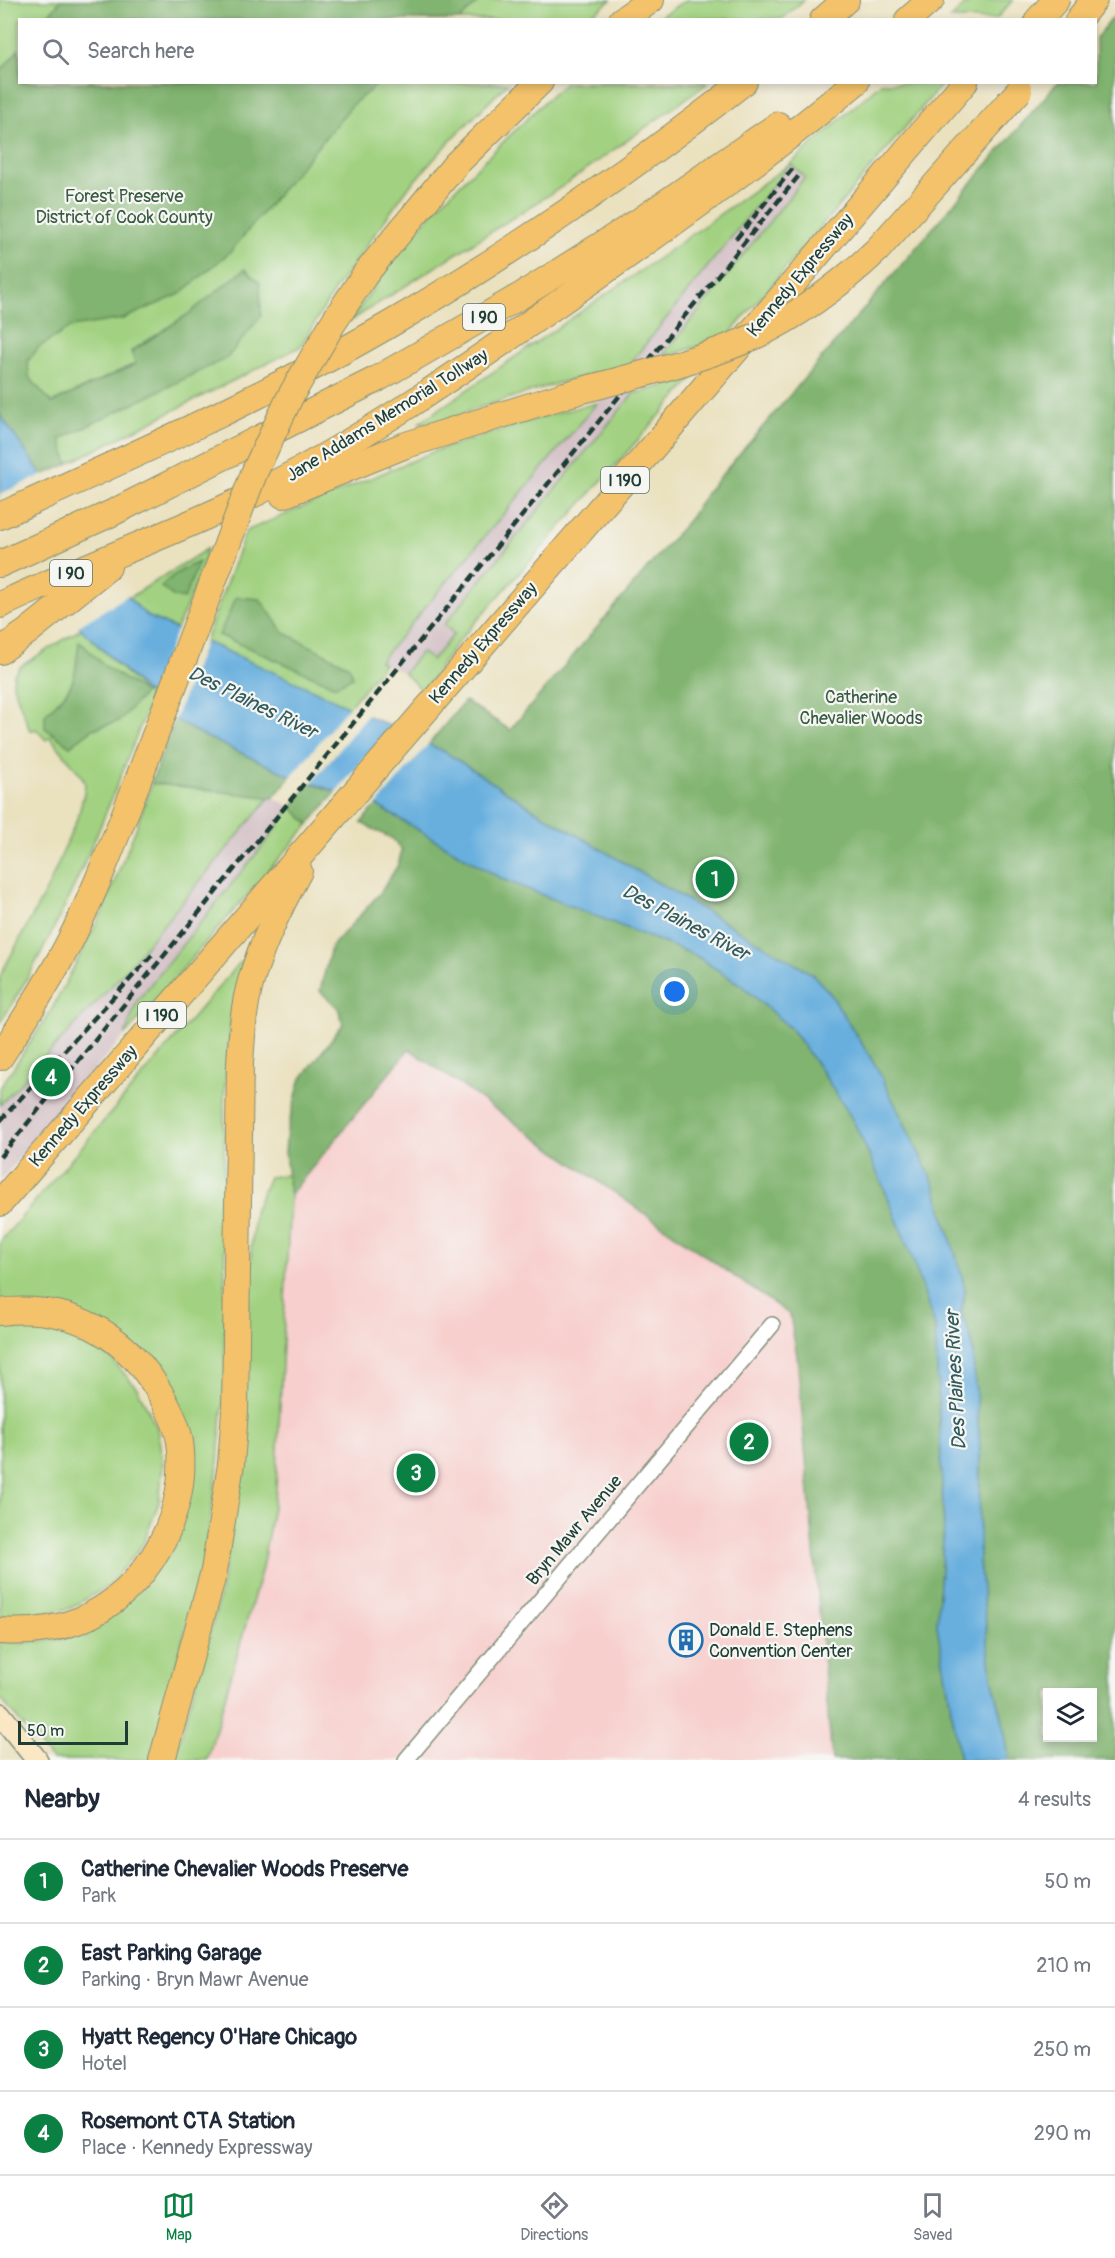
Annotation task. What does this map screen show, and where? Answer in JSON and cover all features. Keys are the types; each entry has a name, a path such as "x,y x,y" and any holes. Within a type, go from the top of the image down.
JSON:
{"highway":[{"path":"625,18 651,0"},
{"path":"825,18 846,0"},
{"path":"910,18 931,0"},
{"path":"929,18 948,0"},
{"path":"1021,18 1036,0"},
{"path":"1040,18 1056,0"},
{"path":"1080,18 1094,0"},
{"path":"0,1057 40,994 99,880 254,473 290,397 366,273 456,164 538,84"},
{"name":"I 90","path":"0,516 243,402 378,331 480,270 587,199 741,84"},
{"name":"Jane Addams Memorial Tollway","path":"0,564 112,513 377,380 522,295 641,220 743,150 831,84"},
{"name":"Jane Addams Memorial Tollway","path":"4,603 216,512 292,475 432,390 723,188 794,135 854,84"},
{"name":"Kennedy Expressway","path":"0,1203 667,431 963,84"},
{"path":"810,262 978,84"},
{"path":"216,512 280,496 403,446 725,348 753,337 803,310 853,273 877,250 1022,87"},
{"name":"I 90","path":"0,651 134,546"},
{"path":"162,1760 214,1570 231,1464 235,1411 240,1063 244,1017 250,983 273,920 323,828"},
{"path":"0,1312 31,1310 48,1312 106,1332 142,1366 165,1402 176,1425 181,1462 178,1501 170,1525 158,1550 141,1574 121,1595 81,1620 62,1626 17,1632 0,1631"}],"main road":[{"path":"0,1714 37,1760"}],"street":[{"name":"Bryn Mawr Avenue","path":"406,1760 772,1324"}],"shaded area":[{"path":"790,164 805,176 633,394 444,625 454,634 432,660 421,652 404,673 380,662 628,366"},
{"path":"270,796 291,807 269,838 137,1001 125,1035 0,1181 0,1106 118,979"},
{"path":"409,1049 789,1315 799,1304 834,1760 207,1760 262,1568 276,1490 290,1195"}],"green space":[{"name":"Forest Preserve District of Cook County","path":"0,0 611,0 588,18 18,18 18,84 507,84 453,138 407,189 336,288 300,347 77,459 0,494","holes":["245,270 260,283 61,439 52,403 136,363 131,351 187,315"]},
{"path":"61,0 481,0 461,18 46,18"},
{"path":"686,0 804,0 783,18 658,18"},
{"path":"971,0 1013,0 997,18 951,18"},
{"name":"Catherine Chevalier Woods","path":"1115,15 1115,1760 1009,1760 1002,1717 992,1678 979,1562 980,1448 972,1341 961,1313 965,1291 934,1184 877,1068 830,993 812,974 533,809 445,752 428,745 465,701 510,730 690,518 707,492 1056,84 1097,84 1097,37"},
{"name":"Forest Preserve District of Cook County","path":"18,50 18,84 378,84 353,104 231,251 180,294 123,319 71,327 39,347 28,361 29,377 52,403 136,364 131,352 187,315 245,269 260,283 261,316 227,358 61,439 68,464 42,475 0,415 0,72"},
{"path":"565,84 707,84 560,188 350,321 407,241 439,205"},
{"path":"880,84 942,84 727,337 661,358 805,177 790,164"},
{"path":"790,164 628,366 562,382 444,421 419,423 659,258"},
{"path":"693,378 457,643 423,691 404,673 421,652 432,660 454,634 444,625 633,394"},
{"path":"597,403 380,661 384,664 349,707 205,641 246,531 435,451 548,415"},
{"path":"207,549 202,568 177,629 147,616 129,598"},
{"path":"199,562 184,599 174,597 161,587 178,572"},
{"path":"236,597 260,599 283,632 349,666 353,677 335,686 219,635"},
{"path":"81,629 151,698 84,865 45,945 0,1023 0,976 49,885 79,814 85,783 50,737 46,740 36,729 30,731 13,685 14,674 21,666"},
{"path":"79,641 105,666 145,693 119,721 93,729 70,746 45,728 45,714 69,689 76,666"},
{"path":"175,719 196,732 291,776 273,798 270,797 118,979 0,1105 0,1088 51,1011 102,913 135,831"},
{"path":"175,719 196,732 291,776 273,798 151,783"},
{"path":"311,783 336,792 309,824 291,807"},
{"path":"376,805 502,879 695,955 741,985 791,1029 853,1120 913,1260 935,1326 944,1527 937,1625 960,1760 832,1760 797,1356 790,1315 409,1049 290,1195 285,1152 287,1131 300,1081 343,1024 338,1008 320,991 331,947 381,892 398,865 402,850 393,839 361,823"},
{"path":"291,807 309,824 125,1035 137,1001 269,838"},
{"path":"242,960 245,961 232,1009 224,1097 225,1376 217,1474 205,1555 151,1760 52,1760 0,1698 0,1641 23,1643 63,1639 106,1620 184,1515 157,1367 0,1300 0,1242"},
{"path":"287,1175 290,1195 276,1490 262,1568 207,1760 174,1760 216,1612 231,1531 254,1212 269,1177"},
{"path":"23,1324 69,1333 106,1353 137,1388 157,1428 163,1465 159,1502 143,1544 108,1586 71,1608 26,1617 0,1616 0,1326"}],"water":[{"name":"Des Plaines River","path":"0,415 129,598 147,616 445,752 533,809 812,974 830,993 877,1068 934,1184 962,1276 965,1291 961,1313 972,1341 980,1448 979,1562 992,1678 1002,1717 1009,1760 960,1760 937,1625 944,1527 935,1326 913,1260 853,1120 791,1029 741,985 695,955 502,879 376,805 291,776 196,732 175,719 81,629 0,512"}],"pier":[{"path":"45,474 130,594 76,628 0,518 0,494"},
{"path":"178,626 206,639 174,722 149,701"},
{"path":"351,704 369,713 309,786 289,779"},
{"path":"394,725 430,742 374,808 334,794"}],"railway":[{"path":"736,239 794,167"},
{"path":"0,1157 801,173"},
{"path":"0,1121 154,953"}],"place":[{"name":"Catherine Chevalier Woods Preserve","path":"715,879"},
{"name":"Rosemont CTA Station","path":"51,1077"},
{"name":"East Parking Garage","path":"749,1442"},
{"name":"Hyatt Regency O'Hare Chicago","path":"416,1473"},
{"name":"Donald E. Stephens Convention Center","path":"686,1640"}]}
